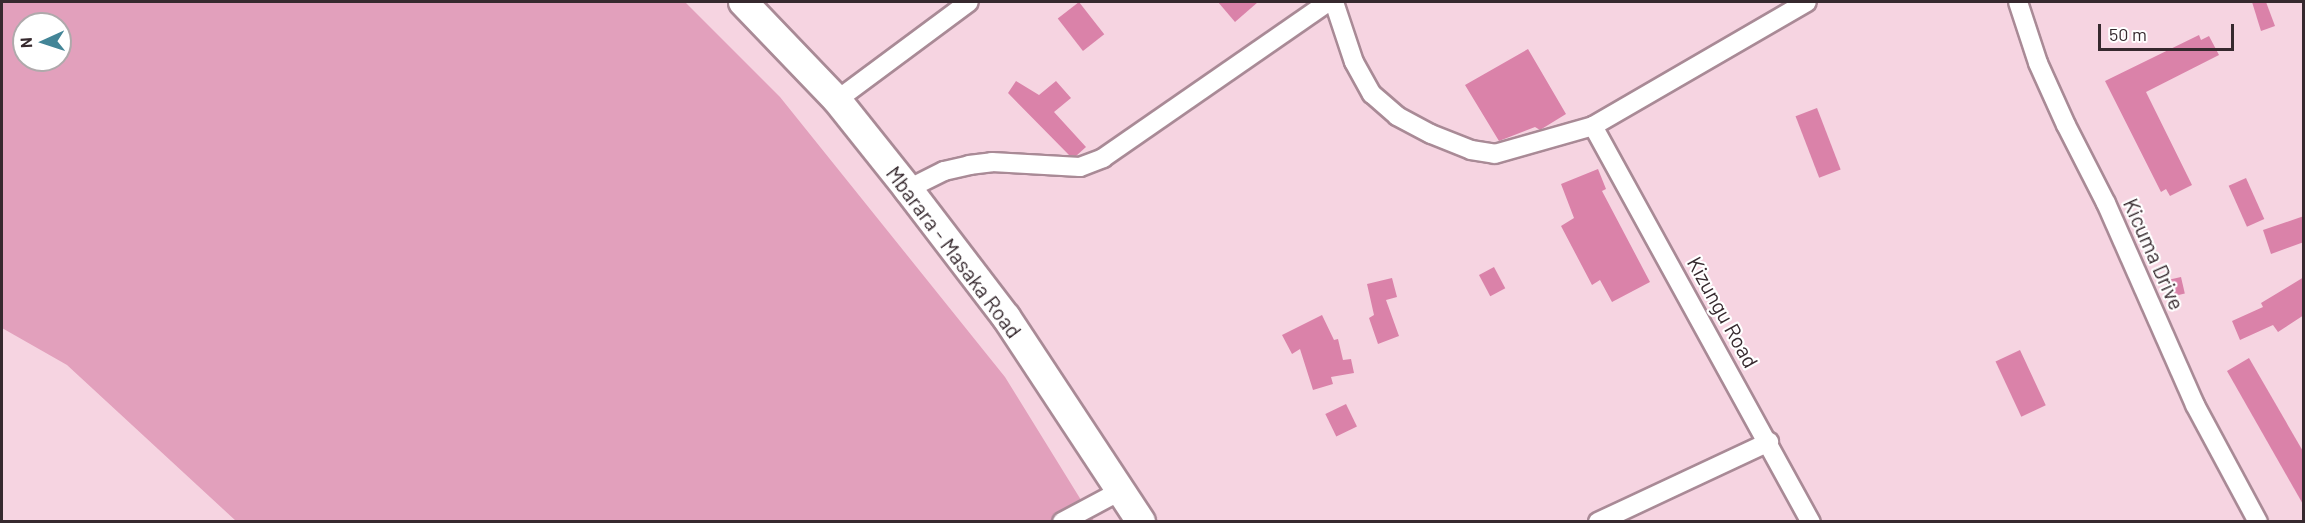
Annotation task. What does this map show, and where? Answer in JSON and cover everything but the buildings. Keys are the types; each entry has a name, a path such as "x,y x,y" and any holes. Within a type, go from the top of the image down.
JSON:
{"main road":[{"name":"Mbarara - Masaka Road","path":"743,2 837,100 1006,317 1141,522"}],"street":[{"path":"837,100 969,2"},
{"path":"908,189 944,171 969,165 992,162 1080,167 1103,158 1328,2"},
{"path":"1334,2 1354,62 1372,94 1397,116 1431,135 1471,150 1495,154 1593,126 1806,2"},
{"name":"Kicuma Drive","path":"2018,2 2038,63 2066,125 2106,203 2195,405 2258,522"},
{"name":"Kizungu Road","path":"1593,126 1770,442 1811,522"},
{"path":"1598,522 1770,442"},
{"path":"1062,522 1122,490"}],"shaded area":[{"path":"2,2 685,2 780,97 1005,377 1094,521 236,521 67,365 2,328"}]}
